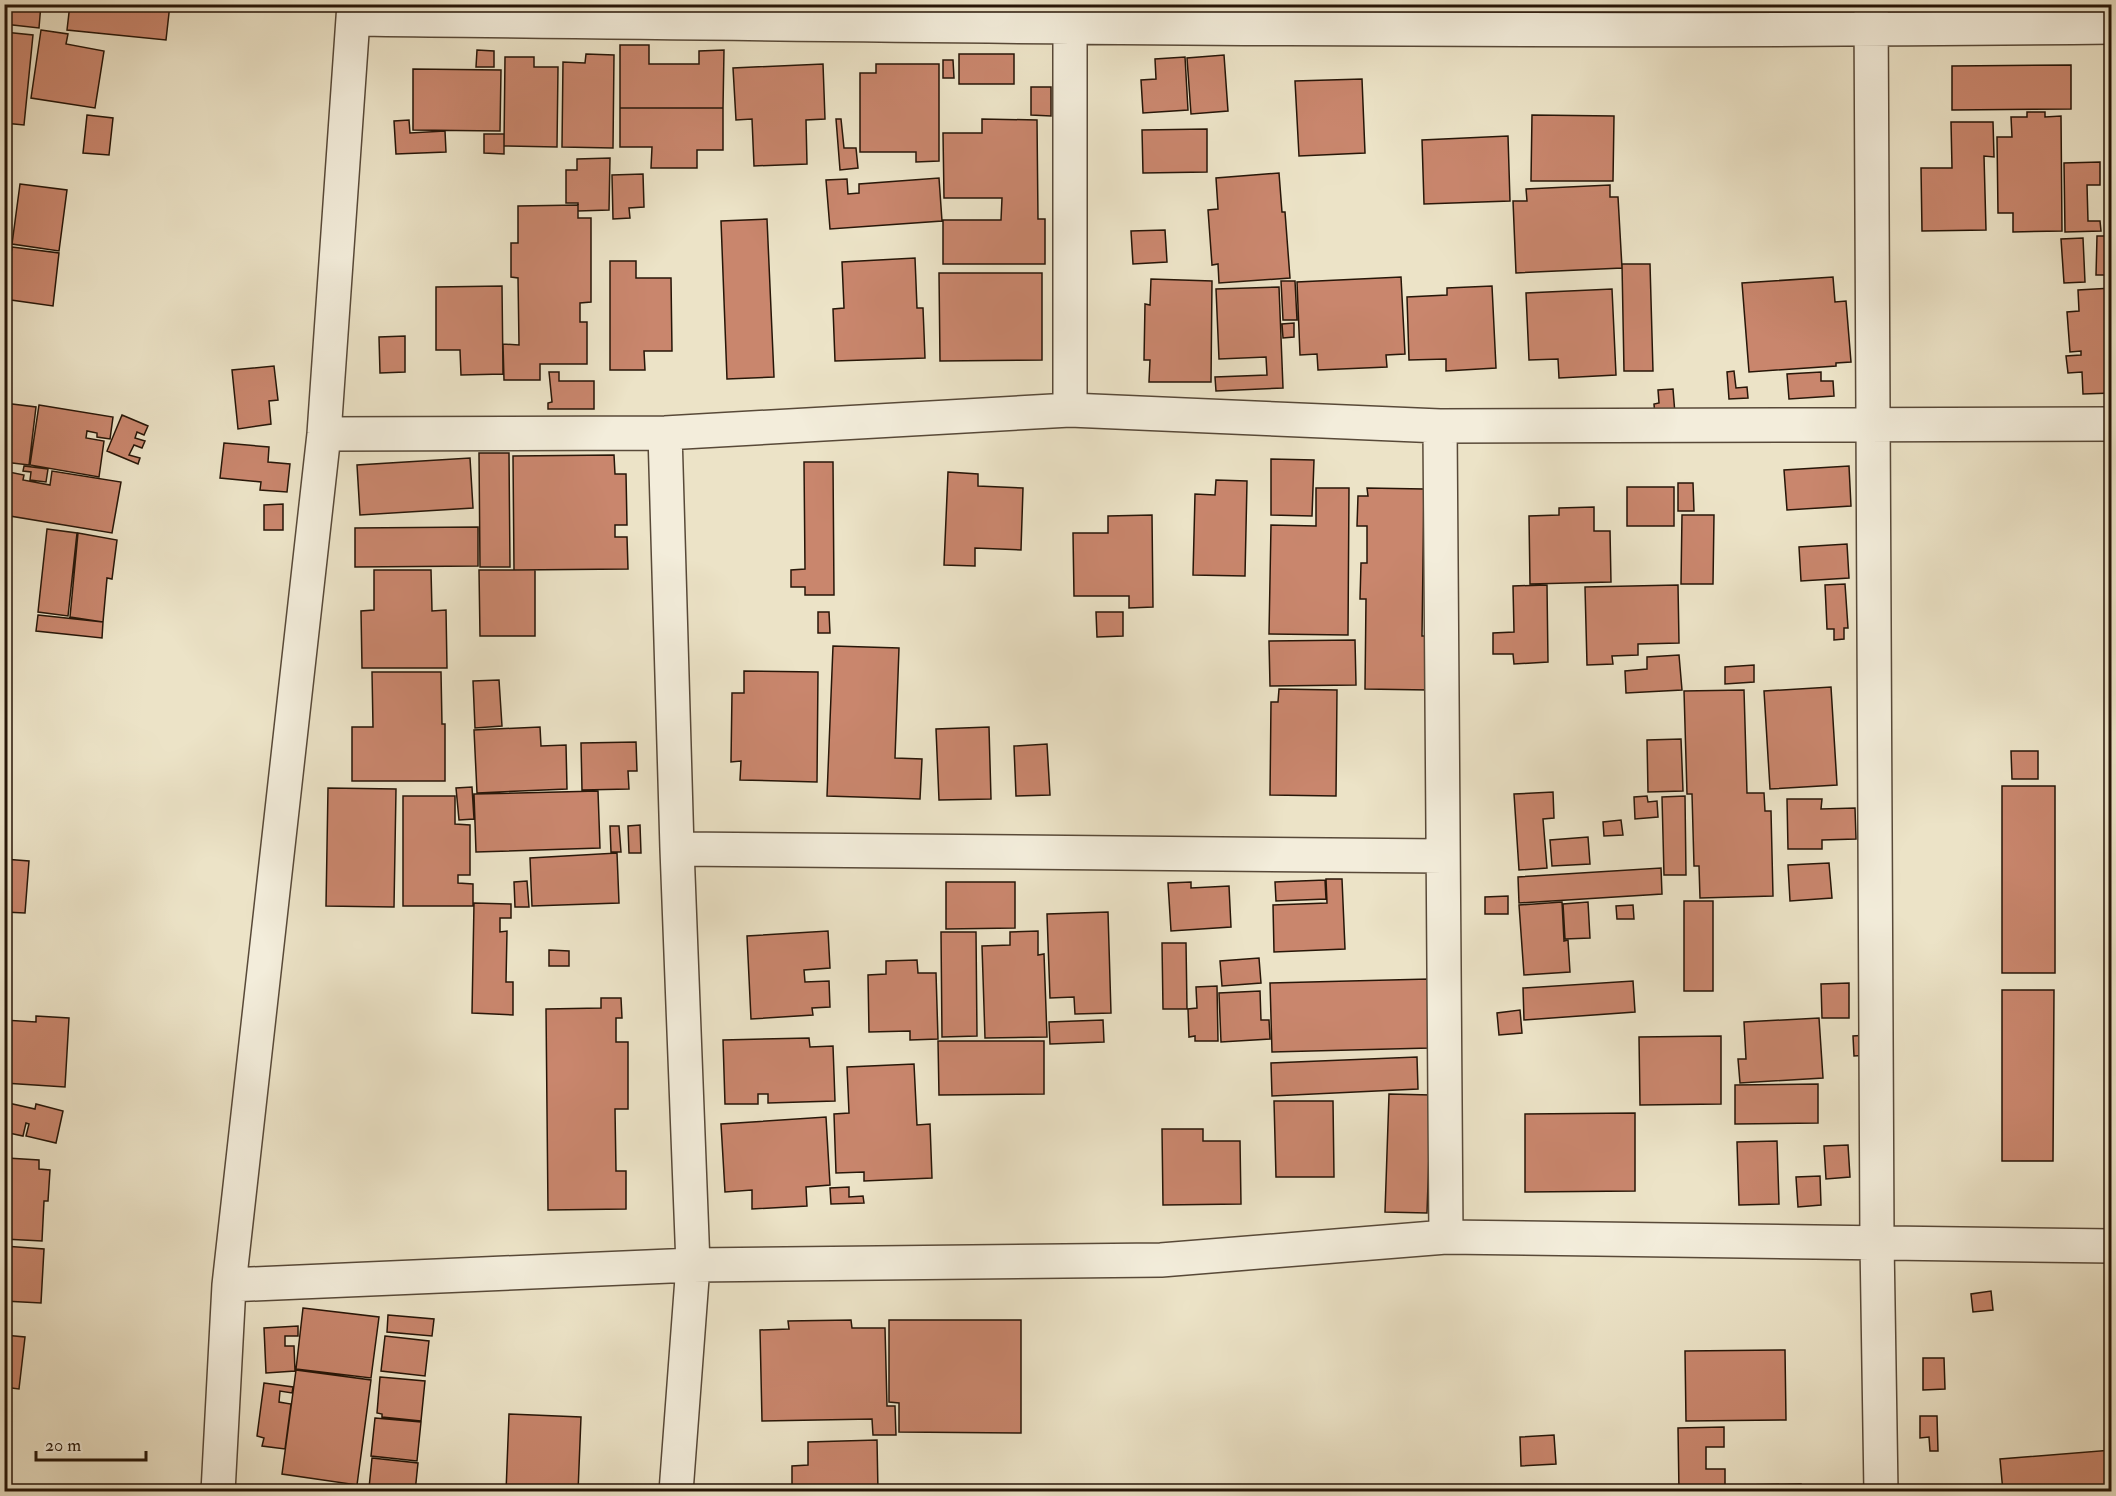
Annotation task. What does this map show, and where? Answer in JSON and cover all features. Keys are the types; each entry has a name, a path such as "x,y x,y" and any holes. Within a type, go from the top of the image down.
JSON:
{"street":[{"path":"218,1491 230,1285 324,434 354,12 1871,17 2112,27"},
{"path":"1070,16 1070,410"},
{"path":"1871,17 1877,1242 1881,1491"},
{"path":"324,434 665,433 1070,410 1440,426 2112,424"},
{"path":"1440,426 1446,1238"},
{"path":"665,433 677,849 693,1265 676,1491"},
{"path":"677,849 1443,856"},
{"path":"230,1285 693,1265 1161,1260 1446,1238 2112,1246"}],"building":[{"path":"4,4 41,4 39,28 4,24"},
{"path":"70,4 170,4 166,40 67,30"},
{"path":"41,30 68,34 66,44 104,51 95,108 31,98"},
{"path":"4,32 33,35 24,125 4,123"},
{"path":"620,45 649,45 649,64 699,64 699,51 724,50 723,108 620,108"},
{"path":"477,50 494,51 494,67 476,67"},
{"path":"586,54 614,55 613,148 562,147 563,62 585,63"},
{"path":"959,54 1014,54 1014,84 959,84"},
{"path":"1224,55 1228,111 1191,114 1187,58"},
{"path":"505,57 534,57 534,67 558,67 557,147 504,146"},
{"path":"1185,57 1188,110 1143,113 1141,80 1156,79 1155,59"},
{"path":"943,60 953,60 954,78 943,78"},
{"path":"823,64 825,119 806,120 807,164 754,166 752,119 736,120 733,68"},
{"path":"876,64 939,64 939,161 916,162 916,152 860,152 860,73 876,73"},
{"path":"2071,65 2071,109 1952,110 1952,66"},
{"path":"413,69 501,70 500,131 413,130"},
{"path":"1362,79 1365,153 1299,156 1295,81"},
{"path":"1031,87 1051,87 1051,116 1031,115"},
{"path":"620,108 723,108 723,150 697,150 697,168 651,168 652,147 620,147"},
{"path":"2027,112 2045,112 2045,117 2061,116 2062,231 2013,232 2013,213 1998,213 1997,137 2012,137 2011,117 2027,117"},
{"path":"87,115 113,118 109,155 83,153"},
{"path":"1532,115 1614,116 1613,181 1531,181"},
{"path":"836,119 841,119 844,148 856,148 858,168 840,170"},
{"path":"982,119 1037,120 1038,219 1045,219 1045,264 943,264 943,220 1001,220 1002,198 944,198 943,133 982,133"},
{"path":"409,120 410,133 445,131 446,152 396,154 394,121"},
{"path":"1951,122 1993,122 1994,157 1984,156 1986,230 1922,231 1921,168 1952,168"},
{"path":"1207,129 1207,172 1143,173 1142,130"},
{"path":"484,134 504,134 504,154 484,153"},
{"path":"1508,136 1510,201 1424,204 1422,140"},
{"path":"610,158 609,210 578,211 578,203 566,203 566,170 577,170 577,159"},
{"path":"2100,162 2100,185 2087,185 2088,221 2100,221 2101,231 2065,232 2064,163"},
{"path":"1279,173 1282,212 1285,212 1290,278 1219,283 1218,264 1212,265 1208,210 1218,209 1216,178"},
{"path":"643,174 644,207 629,208 630,218 613,219 612,175"},
{"path":"939,178 942,221 830,229 826,180 847,179 848,194 859,193 859,184"},
{"path":"20,184 67,190 59,251 12,244"},
{"path":"1610,185 1610,197 1618,197 1622,268 1516,273 1513,201 1527,201 1526,189"},
{"path":"578,205 578,218 591,218 591,302 580,303 580,322 587,322 587,364 540,364 540,380 504,380 503,344 519,345 518,278 511,277 511,243 518,243 518,206"},
{"path":"767,219 774,377 727,379 721,221"},
{"path":"1165,230 1167,262 1133,264 1131,231"},
{"path":"2097,236 2112,236 2112,275 2096,275"},
{"path":"2083,238 2085,282 2064,283 2061,239"},
{"path":"12,247 59,253 53,306 4,299"},
{"path":"915,258 917,308 923,308 925,358 835,361 833,309 844,308 842,262"},
{"path":"610,261 636,261 636,278 671,278 672,351 644,351 645,370 610,370"},
{"path":"1622,264 1650,264 1653,371 1624,371"},
{"path":"939,273 1042,273 1042,360 940,361"},
{"path":"1401,277 1405,354 1386,355 1387,367 1318,370 1317,354 1300,355 1297,282"},
{"path":"1833,277 1835,302 1846,301 1851,362 1836,363 1836,366 1749,372 1742,283"},
{"path":"1151,279 1212,281 1211,382 1149,382 1150,360 1144,360 1145,304 1150,305"},
{"path":"1281,281 1295,281 1297,320 1283,320"},
{"path":"502,286 503,374 461,375 460,350 436,350 436,287"},
{"path":"1492,286 1496,368 1446,371 1446,359 1409,360 1407,297 1447,295 1447,288"},
{"path":"1279,287 1283,388 1216,391 1215,377 1267,375 1266,357 1219,359 1216,289"},
{"path":"2112,288 2112,393 2083,394 2082,372 2068,373 2066,356 2081,355 2081,351 2070,352 2067,312 2079,311 2078,290"},
{"path":"1612,289 1616,375 1559,378 1558,359 1529,360 1526,293"},
{"path":"1294,323 1294,337 1283,338 1282,324"},
{"path":"405,336 405,372 380,373 379,337"},
{"path":"274,366 278,400 269,401 271,424 238,429 232,370"},
{"path":"1734,371 1736,388 1747,387 1748,398 1729,399 1727,372"},
{"path":"549,372 559,372 559,381 594,381 594,409 548,409 548,403 552,402"},
{"path":"1821,372 1821,381 1833,381 1834,396 1789,399 1787,374"},
{"path":"1673,389 1675,414 1655,416 1654,404 1659,403 1658,390"},
{"path":"4,403 36,407 29,465 4,462"},
{"path":"39,405 113,417 110,439 97,437 97,433 87,431 86,438 104,441 99,477 30,465"},
{"path":"122,415 148,426 144,435 137,432 135,438 145,441 142,448 134,445 129,455 140,458 138,464 107,451"},
{"path":"224,443 269,447 268,462 290,464 287,492 260,490 261,482 220,478"},
{"path":"479,453 509,453 510,567 480,567"},
{"path":"614,455 615,474 626,474 627,525 615,525 615,537 627,537 628,569 514,570 513,456"},
{"path":"470,458 473,508 360,515 357,465"},
{"path":"1271,459 1314,460 1312,516 1271,515"},
{"path":"804,462 833,462 834,595 805,595 805,587 791,587 791,570 805,569"},
{"path":"24,466 48,469 46,482 30,480 31,472 23,471"},
{"path":"1849,466 1851,506 1787,510 1784,470"},
{"path":"4,471 24,475 23,480 50,485 52,471 121,482 112,533 4,515"},
{"path":"948,472 978,474 978,486 1023,488 1021,550 975,548 975,566 944,565"},
{"path":"1216,480 1247,481 1245,576 1193,575 1195,494 1215,495"},
{"path":"1678,483 1693,483 1694,511 1678,511"},
{"path":"1627,487 1674,487 1674,526 1627,526"},
{"path":"1316,488 1349,488 1348,635 1269,634 1271,525 1316,526"},
{"path":"1367,488 1424,489 1422,636 1430,636 1429,690 1365,689 1366,599 1360,599 1361,563 1367,563 1367,526 1357,526 1358,496 1368,496"},
{"path":"283,504 283,530 264,530 264,505"},
{"path":"1594,507 1594,531 1610,531 1611,582 1530,584 1529,516 1559,515 1559,508"},
{"path":"1152,515 1153,607 1129,608 1129,596 1074,596 1073,533 1108,533 1108,516"},
{"path":"1682,515 1714,515 1713,584 1681,584"},
{"path":"478,527 478,566 355,567 355,528"},
{"path":"47,529 77,533 68,616 38,612"},
{"path":"78,533 117,540 112,579 107,578 103,622 70,617"},
{"path":"1847,544 1849,578 1801,581 1799,547"},
{"path":"374,570 431,570 432,611 446,610 447,668 362,668 361,611 374,610"},
{"path":"479,570 535,570 535,636 480,636"},
{"path":"1845,584 1848,628 1844,628 1844,639 1834,640 1834,629 1827,629 1825,585"},
{"path":"1547,585 1548,662 1514,664 1513,654 1493,654 1493,633 1514,632 1513,586"},
{"path":"1678,585 1679,643 1638,644 1638,655 1612,656 1613,664 1587,665 1585,587"},
{"path":"2108,591 2112,591 2112,695 2109,695"},
{"path":"818,612 829,612 830,633 818,633"},
{"path":"1096,612 1123,612 1123,636 1097,637"},
{"path":"38,615 103,622 102,638 36,631"},
{"path":"1355,640 1356,685 1270,686 1269,641"},
{"path":"833,646 899,648 895,758 922,759 920,799 827,796"},
{"path":"1679,655 1682,690 1626,693 1625,671 1647,669 1647,657"},
{"path":"1754,665 1754,682 1725,684 1725,667"},
{"path":"744,671 818,672 817,782 740,780 741,761 731,762 732,693 744,693"},
{"path":"372,672 441,672 442,724 445,724 445,781 352,781 352,727 373,727"},
{"path":"499,680 502,726 475,728 473,681"},
{"path":"1831,687 1837,785 1770,789 1764,691"},
{"path":"1279,689 1337,690 1336,796 1270,795 1271,702 1278,702"},
{"path":"1744,690 1747,793 1764,793 1765,811 1771,811 1773,896 1700,898 1699,866 1694,866 1692,794 1687,794 1684,691"},
{"path":"540,727 541,746 566,745 567,789 477,793 474,730"},
{"path":"989,727 991,799 939,800 936,729"},
{"path":"1681,739 1683,791 1648,792 1647,740"},
{"path":"636,742 637,771 628,771 629,789 582,790 581,743"},
{"path":"1047,744 1050,795 1016,796 1014,746"},
{"path":"2011,751 2038,751 2038,779 2012,779"},
{"path":"2002,786 2055,786 2055,973 2002,973"},
{"path":"472,787 474,819 459,820 456,788"},
{"path":"328,788 396,789 394,907 326,906"},
{"path":"598,791 600,848 476,852 474,794"},
{"path":"1553,792 1554,818 1543,819 1547,868 1519,870 1514,794"},
{"path":"403,796 455,796 455,824 470,825 470,875 458,875 458,883 473,884 473,906 403,906"},
{"path":"1647,796 1648,802 1657,801 1658,817 1635,819 1634,797"},
{"path":"1685,796 1686,875 1664,875 1662,797"},
{"path":"1787,799 1822,799 1821,809 1855,808 1856,839 1822,840 1822,849 1788,849"},
{"path":"1621,820 1623,835 1604,836 1603,822"},
{"path":"640,825 641,853 629,853 628,826"},
{"path":"610,826 619,826 621,852 611,852"},
{"path":"1588,837 1590,864 1552,866 1550,840"},
{"path":"617,853 619,903 532,906 530,858"},
{"path":"4,859 29,861 25,913 4,912"},
{"path":"1829,863 1832,898 1790,901 1788,865"},
{"path":"1661,868 1662,894 1519,903 1518,877"},
{"path":"1326,879 1342,879 1345,949 1274,952 1273,905 1327,903"},
{"path":"1325,880 1326,899 1276,901 1275,882"},
{"path":"527,881 529,907 515,907 514,882"},
{"path":"946,882 1015,882 1015,928 946,929"},
{"path":"1191,882 1191,888 1229,886 1231,927 1171,931 1168,883"},
{"path":"1508,896 1508,914 1485,914 1485,897"},
{"path":"1684,901 1713,901 1713,991 1684,991"},
{"path":"1562,902 1564,941 1568,940 1570,972 1524,975 1519,905"},
{"path":"1588,902 1590,938 1565,939 1563,904"},
{"path":"474,903 511,904 511,918 500,918 500,932 507,931 506,982 513,982 513,1015 472,1013"},
{"path":"1633,905 1634,919 1617,919 1616,906"},
{"path":"1108,912 1111,1013 1075,1014 1074,997 1050,998 1047,914"},
{"path":"828,931 830,968 804,970 805,982 829,981 830,1007 812,1008 813,1015 751,1019 747,936"},
{"path":"1038,931 1038,955 1044,954 1047,1037 985,1038 982,946 1010,945 1010,932"},
{"path":"941,932 976,932 977,1036 942,1037"},
{"path":"1162,943 1186,943 1187,1009 1163,1009"},
{"path":"549,950 569,951 569,966 549,966"},
{"path":"1259,958 1261,983 1222,986 1220,961"},
{"path":"917,960 918,973 936,973 938,1039 910,1040 910,1031 869,1032 868,975 886,974 886,961"},
{"path":"1429,979 1430,1048 1272,1052 1270,983"},
{"path":"1633,981 1635,1012 1524,1020 1523,988"},
{"path":"1849,983 1849,1018 1822,1018 1821,984"},
{"path":"1217,986 1218,1041 1195,1041 1195,1036 1189,1037 1188,1009 1197,1008 1196,987"},
{"path":"2002,990 2054,990 2053,1161 2002,1161"},
{"path":"1260,991 1261,1020 1269,1020 1270,1039 1221,1042 1219,993"},
{"path":"601,998 621,998 622,1018 616,1018 616,1042 628,1042 628,1109 615,1109 616,1171 626,1171 626,1209 548,1210 546,1009 601,1008"},
{"path":"1520,1010 1522,1033 1499,1035 1497,1013"},
{"path":"36,1016 69,1018 65,1087 4,1083 4,1020 36,1022"},
{"path":"1819,1018 1823,1078 1740,1083 1738,1059 1746,1059 1744,1022"},
{"path":"1103,1020 1104,1042 1050,1044 1049,1022"},
{"path":"1868,1035 1870,1055 1854,1056 1853,1036"},
{"path":"1721,1036 1721,1104 1640,1105 1639,1037"},
{"path":"809,1038 810,1047 833,1046 835,1101 768,1103 768,1094 758,1094 758,1104 725,1104 723,1040"},
{"path":"938,1041 1044,1041 1044,1094 939,1095"},
{"path":"1417,1057 1418,1089 1272,1096 1271,1063"},
{"path":"914,1064 917,1125 930,1124 932,1178 864,1181 864,1172 836,1173 834,1114 849,1113 847,1067"},
{"path":"1818,1084 1818,1123 1735,1124 1735,1085"},
{"path":"1389,1094 1431,1095 1427,1213 1385,1212"},
{"path":"1274,1101 1333,1101 1334,1177 1276,1177"},
{"path":"4,1102 35,1109 36,1104 63,1111 56,1143 26,1136 29,1124 26,1123 23,1136 4,1132"},
{"path":"1635,1113 1635,1191 1525,1192 1525,1114"},
{"path":"826,1117 830,1185 806,1187 807,1206 752,1209 752,1190 725,1192 721,1124"},
{"path":"1162,1129 1203,1129 1203,1141 1240,1141 1241,1204 1163,1205"},
{"path":"1777,1141 1779,1204 1739,1205 1737,1142"},
{"path":"1848,1145 1850,1177 1826,1179 1824,1146"},
{"path":"7,1158 39,1160 39,1169 50,1170 48,1201 44,1201 42,1241 4,1239 4,1169"},
{"path":"1820,1176 1821,1205 1798,1207 1796,1177"},
{"path":"849,1187 849,1197 863,1196 864,1203 831,1204 830,1188"},
{"path":"4,1246 44,1249 41,1303 4,1301"},
{"path":"1991,1291 1993,1310 1973,1312 1971,1294"},
{"path":"303,1308 379,1317 371,1378 296,1369"},
{"path":"388,1315 434,1319 432,1336 387,1332"},
{"path":"851,1320 852,1328 885,1328 887,1406 895,1406 896,1435 873,1435 872,1419 762,1421 760,1330 789,1329 788,1321"},
{"path":"889,1320 1021,1320 1021,1433 899,1432 899,1403 889,1402"},
{"path":"298,1326 298,1336 285,1336 285,1346 294,1346 295,1371 266,1373 264,1328"},
{"path":"4,1335 25,1337 19,1389 4,1387"},
{"path":"385,1336 429,1341 425,1376 381,1371"},
{"path":"1785,1350 1786,1420 1686,1421 1685,1351"},
{"path":"1923,1358 1944,1358 1945,1389 1923,1390"},
{"path":"296,1370 371,1380 357,1485 282,1474"},
{"path":"380,1377 425,1381 421,1421 382,1417 382,1414 377,1413"},
{"path":"264,1383 293,1387 292,1393 280,1391 279,1402 291,1404 285,1449 262,1446 264,1438 257,1436"},
{"path":"4,1396 11,1397 4,1454"},
{"path":"509,1414 581,1417 578,1492 506,1492"},
{"path":"1920,1416 1937,1416 1938,1451 1930,1451 1929,1437 1920,1438"},
{"path":"375,1418 421,1422 417,1461 371,1456"},
{"path":"1724,1427 1724,1447 1706,1447 1706,1469 1725,1469 1725,1492 1679,1492 1678,1428"},
{"path":"1554,1435 1556,1464 1521,1466 1520,1437"},
{"path":"877,1440 878,1492 792,1492 792,1466 808,1465 808,1442"},
{"path":"2112,1450 2112,1492 2003,1492 2000,1459"},
{"path":"372,1458 418,1463 415,1492 369,1488"},
{"path":"1801,1484 1801,1492 1742,1492 1742,1485"}]}
